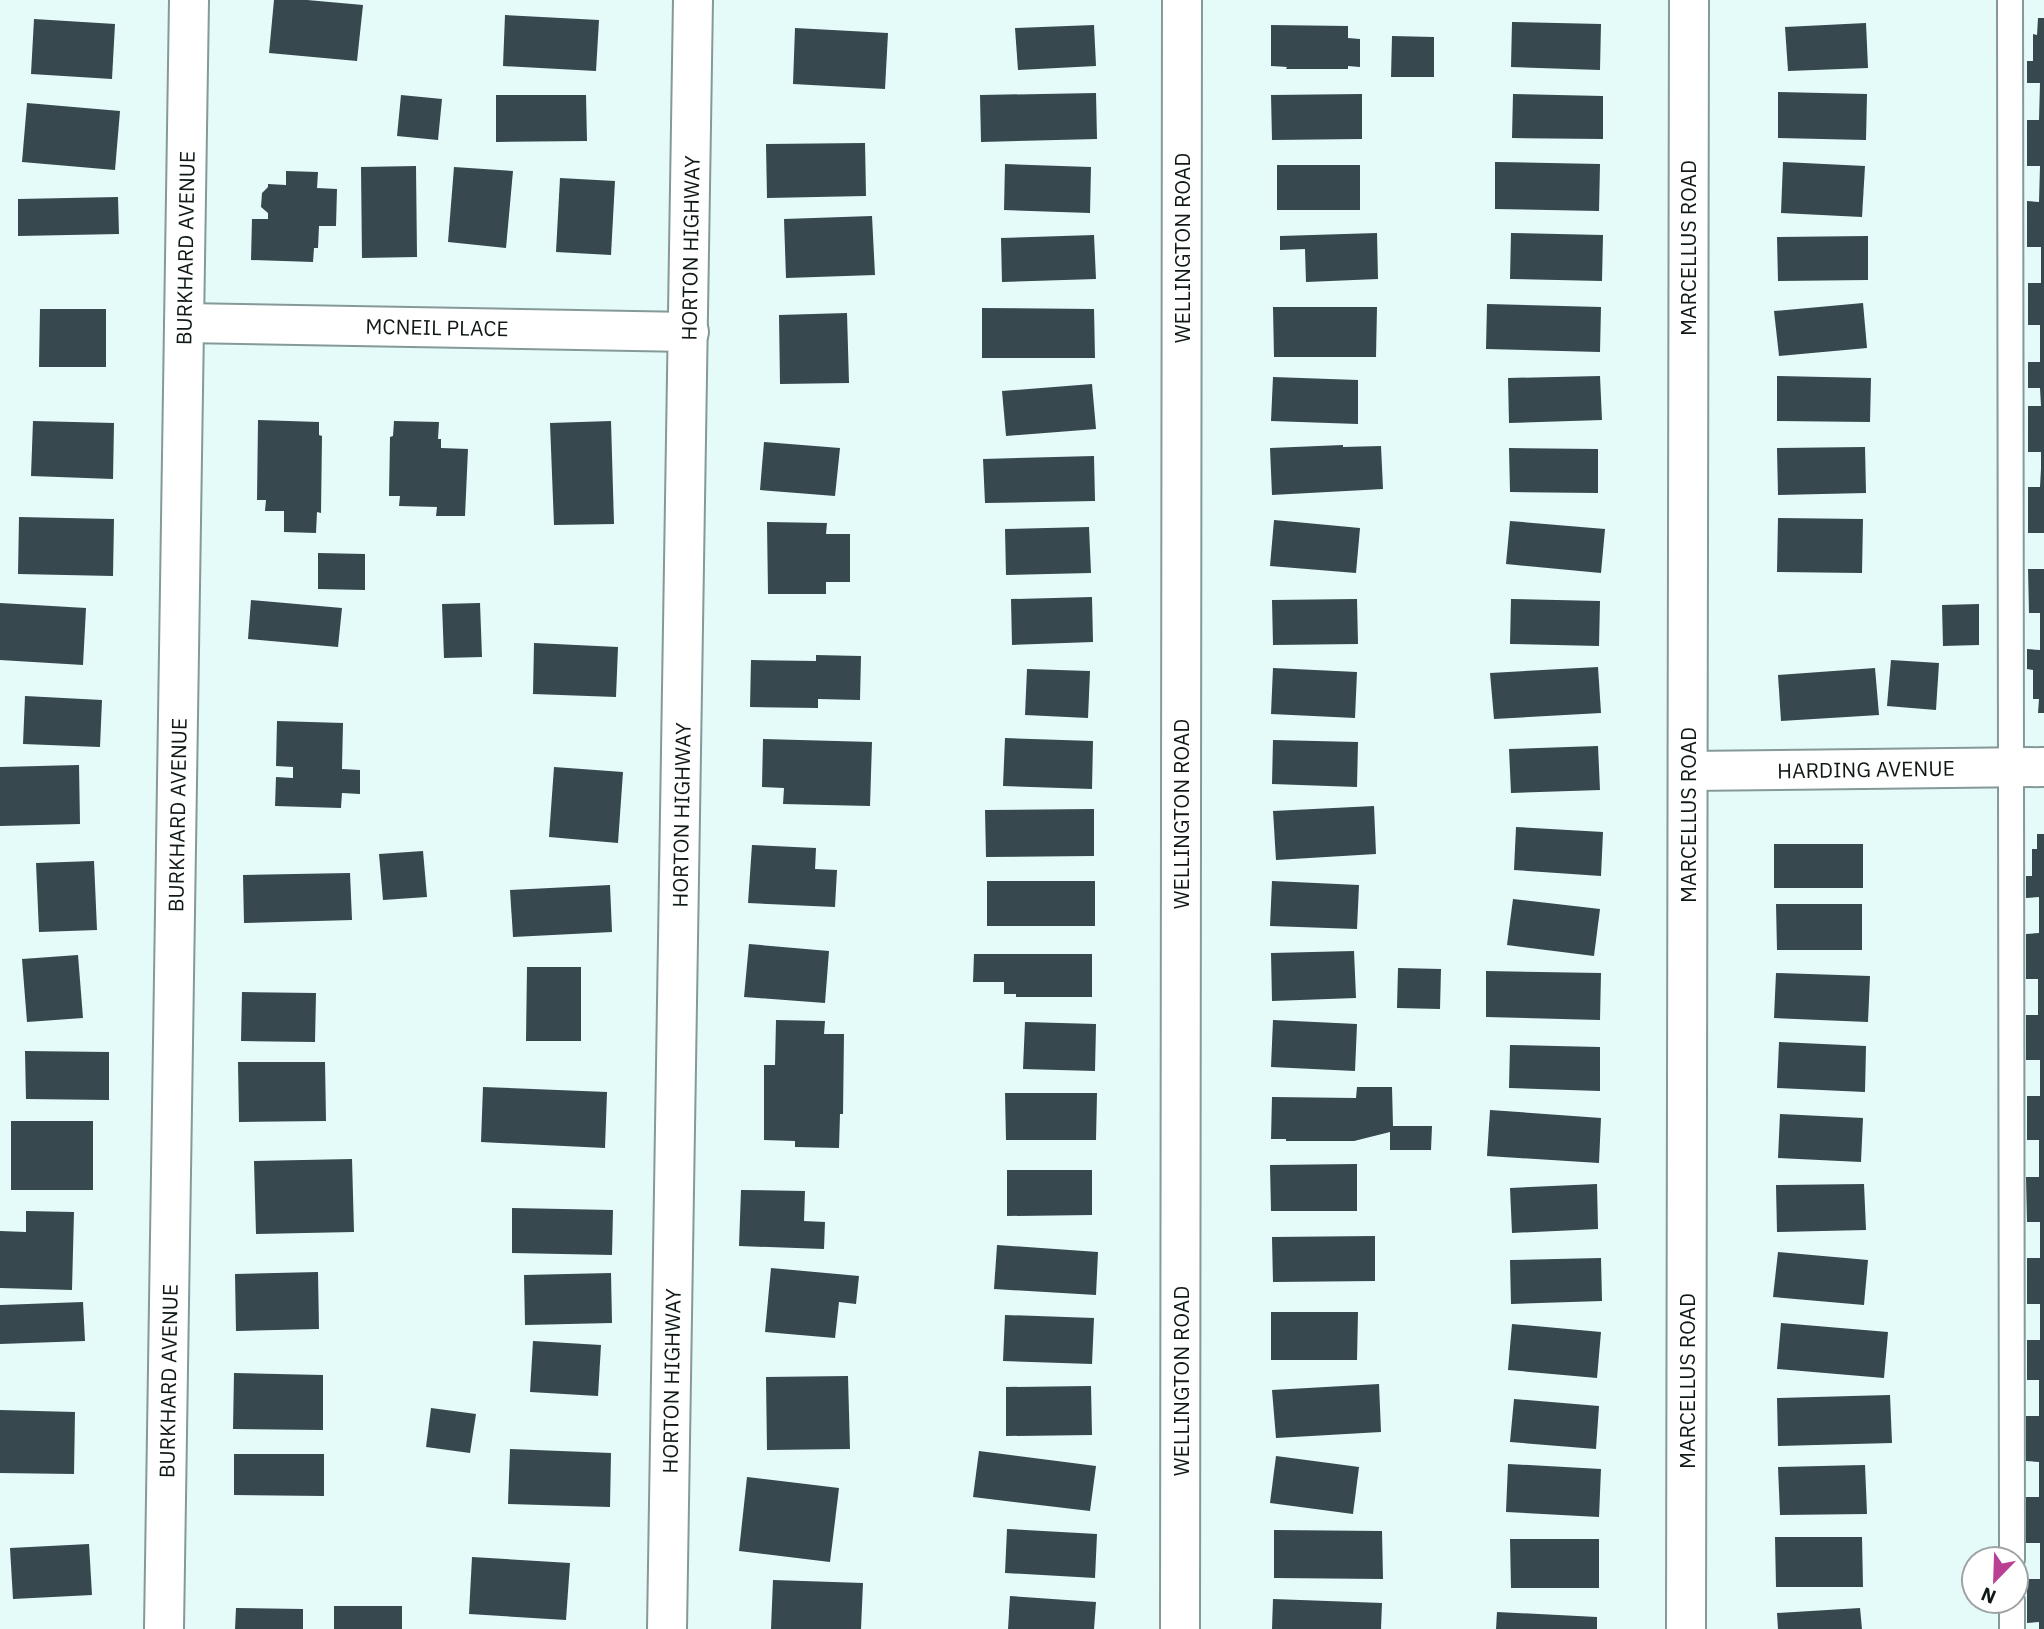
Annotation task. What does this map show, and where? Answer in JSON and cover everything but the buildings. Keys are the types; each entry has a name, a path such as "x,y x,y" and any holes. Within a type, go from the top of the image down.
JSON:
{"street":[{"name":"BURKHARD AVENUE","path":"164,1629 189,0"},
{"name":"HORTON HIGHWAY","path":"667,1629 693,0"},
{"name":"WELLINGTON ROAD","path":"1180,1629 1182,0"},
{"name":"MARCELLUS ROAD","path":"1686,1629 1689,0"},
{"name":"MCNEIL PLACE","path":"184,323 689,332"},
{"name":"HARDING AVENUE","path":"1688,771 2027,768"}],"lane":[{"path":"2010,0 2027,768 2012,1545"}]}
